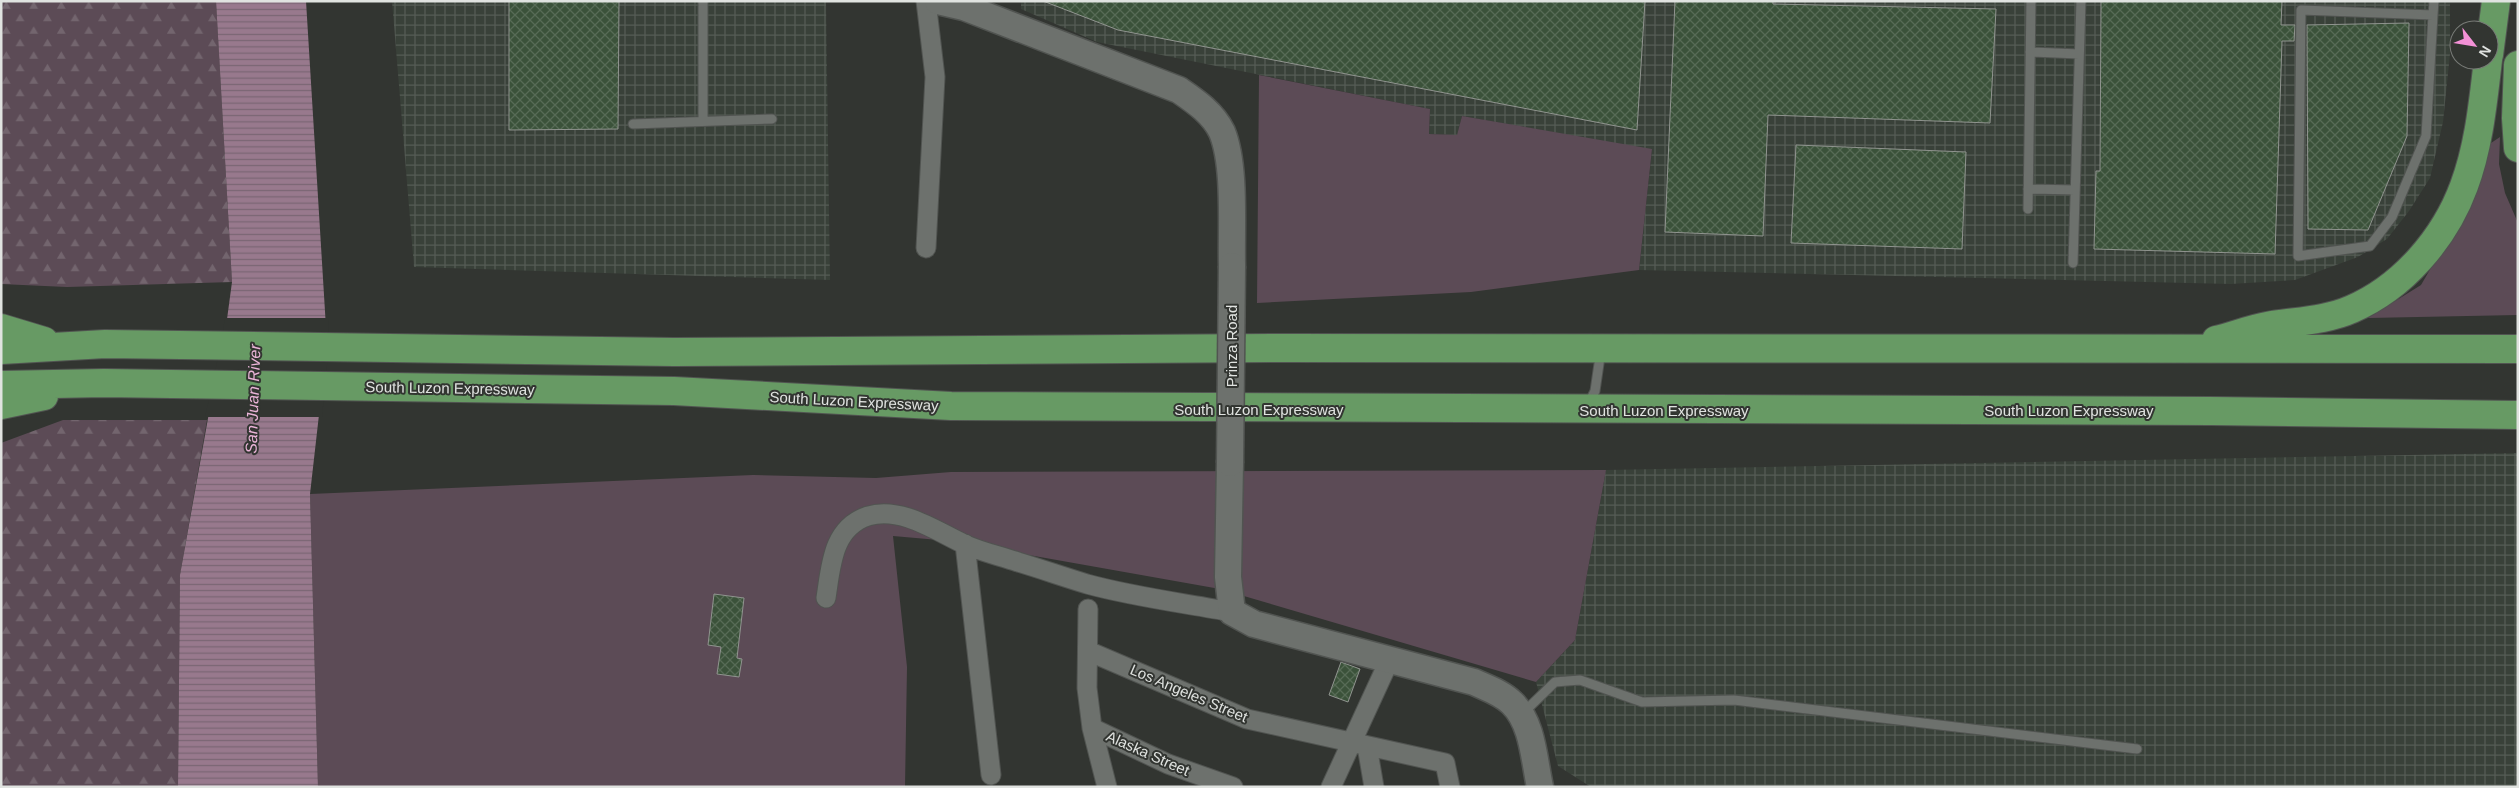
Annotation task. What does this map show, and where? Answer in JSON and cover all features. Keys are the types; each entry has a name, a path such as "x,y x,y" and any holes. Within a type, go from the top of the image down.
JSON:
{"highway":[{"path":"2494,20 2496,1"},
{"path":"2518,65 2516,118 2518,148"},
{"path":"2181,350 2266,326 2306,322 2352,309 2392,285 2422,258 2446,222 2464,186 2480,127 2487,70"},
{"path":"1,328 58,345"},
{"path":"1,350 58,345 106,344 674,352 1266,348 2518,349"},
{"path":"1,405 105,383"},
{"name":"South Luzon Expressway","path":"1,385 105,383 674,391 951,406 2210,411 2518,415"}],"main road":[{"name":"Prinza Road","path":"938,1 964,7 1179,90 1206,110 1222,132 1230,180 1232,266 1228,577 1232,612"},
{"path":"1232,612 1254,624 1356,649 1389,661 1474,682 1512,703 1528,731 1540,787"}],"street":[{"path":"926,1 935,78 926,248"},
{"path":"826,598 832,557 840,535 852,524 869,516 885,515 908,518 935,528 965,544 1088,584 1232,612"},
{"path":"965,544 991,775"},
{"path":"1088,610 1087,688 1092,728 1107,787"},
{"name":"Los Angeles Street","path":"1088,651 1247,719 1445,763 1450,787"},
{"path":"1331,787 1359,745 1389,661"},
{"name":"Alaska Street","path":"1092,728 1168,764 1233,787"},
{"path":"1359,745 1374,787"}],"lane":[{"path":"703,1 703,121"},
{"path":"2028,209 2032,1"},
{"path":"2073,263 2081,1"},
{"path":"2433,15 2319,6 2301,10 2298,256 2370,246 2392,217 2426,136 2434,1"},
{"path":"2030,52 2079,54"},
{"path":"633,124 772,120"},
{"path":"2028,189 2075,190"},
{"path":"1586,410 1595,391 1601,349"},
{"path":"1520,716 1555,682 1580,680 1642,702 1734,700 2137,749"}],"shaded area":[{"path":"392,1 826,1 830,280 414,267"},
{"path":"1021,1 2450,1 2449,64 2443,122 2430,178 2409,211 2387,239 2358,257 2295,280 2231,284 1639,270 1652,150 1462,116 1457,135 1429,134 1430,109 1097,42 1021,9"},
{"path":"2518,453 2518,787 1591,787 1558,766 1536,682 1575,640 1606,470"}],"green space":[{"path":"1,1 216,1 232,282 67,287 1,284"},
{"path":"1259,75 1430,109 1429,134 1457,135 1462,116 1652,149 1639,270 1471,292 1257,303"},
{"path":"2500,137 2499,164 2505,193 2518,223 2518,315 2368,318 2421,285 2453,230 2488,145"},
{"path":"63,420 207,420 180,575 178,787 1,787 1,443"},
{"path":"1606,470 1575,640 1536,682 1220,589 950,541 893,536 907,667 905,787 318,787 310,494 753,475 876,478 951,472"}],"water":[{"name":"San Juan River","path":"216,1 306,1 327,344 310,494 318,787 178,787 180,575 212,396 223,349 232,282"}],"pier":[{"path":"225,318 328,318 329,344 322,417 205,417"}],"building":[{"path":"509,1 619,1 618,129 509,130"},
{"path":"1043,1 1645,1 1637,130 1118,30"},
{"path":"1675,1 1773,1 1773,4 1996,9 1990,123 1768,115 1763,236 1665,232"},
{"path":"2101,1 2282,1 2281,25 2295,25 2294,41 2282,41 2275,254 2094,249 2096,171 2100,171"},
{"path":"2409,23 2407,136 2368,230 2308,229 2307,25"},
{"path":"1796,145 1966,152 1962,249 1791,243"},
{"path":"714,594 744,598 737,658 742,659 739,677 717,674 721,647 708,645"},
{"path":"1341,662 1360,669 1348,702 1329,695"}]}
